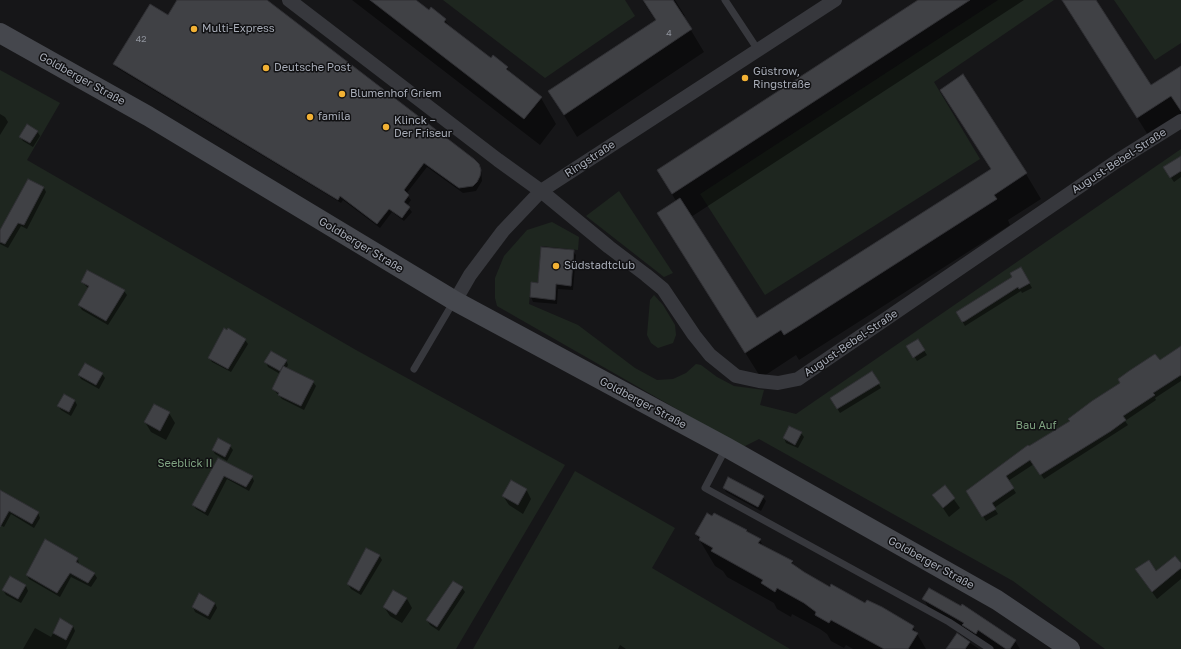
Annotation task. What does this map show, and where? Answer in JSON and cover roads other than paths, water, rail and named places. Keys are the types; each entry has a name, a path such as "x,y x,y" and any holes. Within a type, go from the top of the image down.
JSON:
{"main road":[{"name":"Goldberger Straße","path":"0,33 148,116 454,301 726,448 997,600 1070,649"}],"street":[{"name":"August-Bebel-Straße","path":"290,0 498,160 541,190 562,209 663,290 694,335 710,355 736,376 778,383 798,379 1117,161 1181,121"},
{"name":"Ringstraße","path":"454,301 470,275 503,231 541,190 835,0"}],"lane":[{"path":"725,0 758,50"},
{"path":"414,369 454,301"},
{"path":"726,448 705,488 949,622 990,649"}],"place":[{"name":"Multi-Express","path":"194,29"},
{"name":"Deutsche Post","path":"266,68"},
{"name":"Güstrow, Ringstraße","path":"745,78"},
{"name":"Blumenhof Griem","path":"342,94"},
{"name":"famila","path":"310,117"},
{"name":"Klinck – Der Friseur","path":"386,127"},
{"name":"Südstadtclub","path":"556,266"}],"park label":[{"name":"Bau Auf","path":"1036,426"},
{"name":"Seeblick II","path":"185,464"}]}
